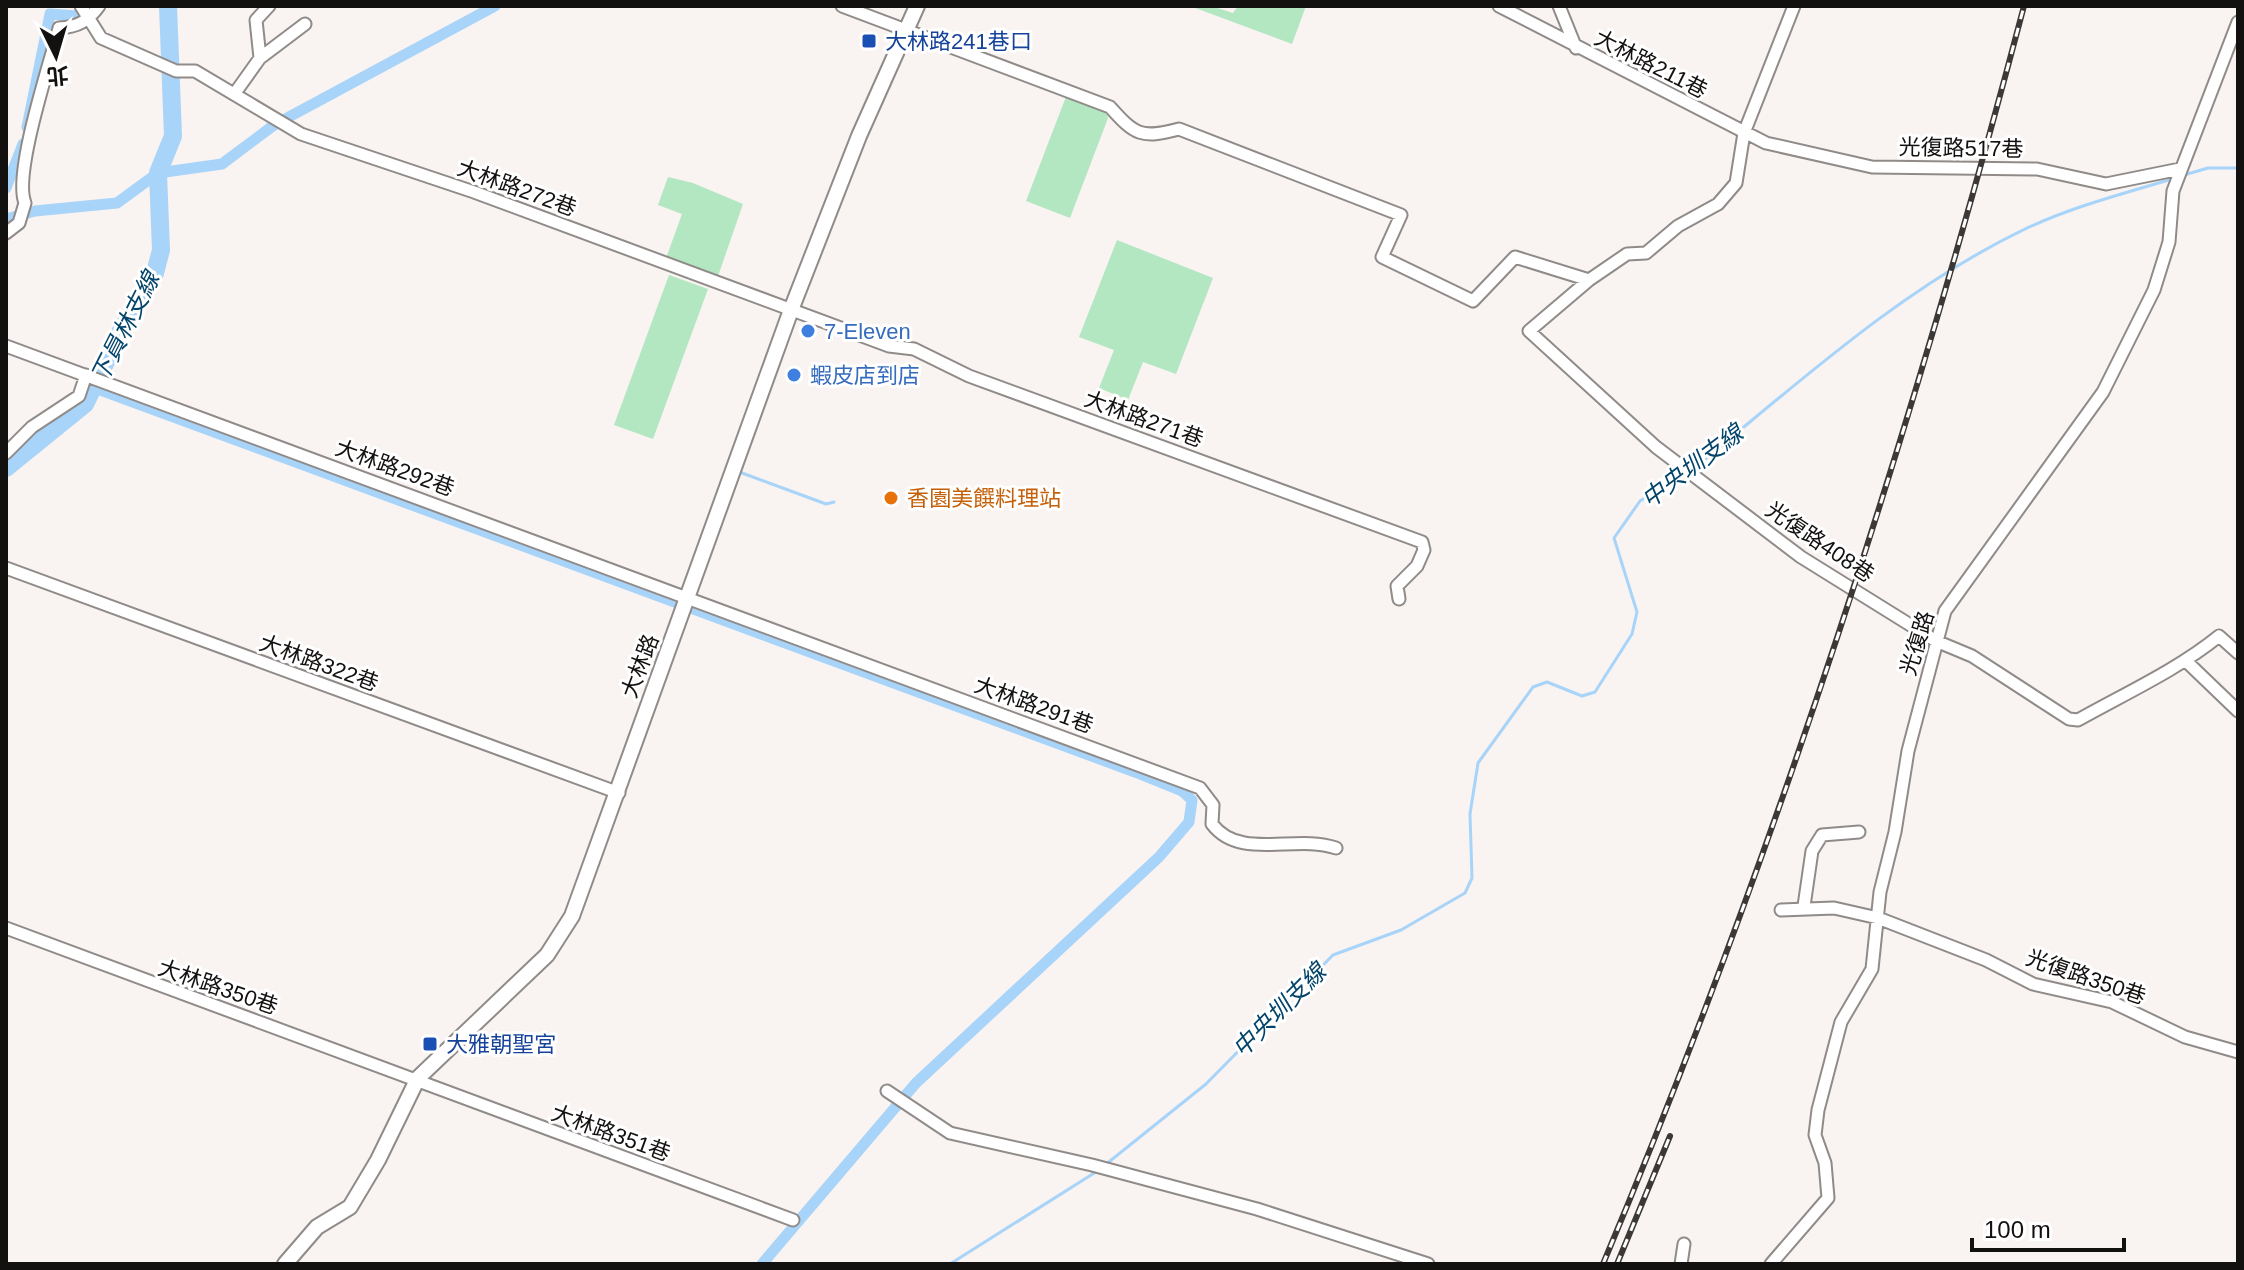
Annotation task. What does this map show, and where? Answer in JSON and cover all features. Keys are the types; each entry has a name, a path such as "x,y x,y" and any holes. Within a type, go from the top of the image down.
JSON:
{"street":[{"name":"大林路272巷","path":"81,6 101,38 176,71 195,71 301,134 474,192 791,310"},
{"path":"6,233 19,223 25,203 20,192 32,129 59,28 73,27 89,19 99,6"},
{"path":"260,58 256,20 269,6"},
{"path":"842,6 1110,107 1131,130 1140,134 1179,129 1401,215 1382,257 1473,301 1515,257 1589,280 1627,254 1646,253 1678,226 1718,204 1736,183 1744,133 1794,6"},
{"name":"大林路","path":"285,1264 317,1227 350,1207 418,1078 551,949 572,916 619,793 653,690 690,599 791,310 859,136 917,6"},
{"name":"大林路211巷","path":"1499,6 1744,133"},
{"path":"1559,6 1576,48"},
{"name":"光復路","path":"1771,1264 1828,1198 1825,1163 1815,1135 1818,1110 1841,1022 1867,983 1872,969 1908,751 1945,611 2103,392 2154,290 2169,242 2173,191 2238,22"},
{"path":"235,93 260,58 305,24"},
{"name":"光復路517巷","path":"1744,133 1766,143 1872,167 2037,169 2106,184 2180,169"},
{"name":"光復路408巷","path":"1589,280 1529,331 1686,470 1801,557 1936,641 1972,656 2069,719 2078,720 2159,674 2187,662 2219,636 2238,653"},
{"name":"大林路271巷","path":"791,310 889,346 914,349 969,376 1422,542 1424,550 1417,566 1397,586 1399,599"},
{"name":"大林路292巷","path":"6,346 690,599"},
{"path":"6,453 32,427 79,396 86,375"},
{"name":"大林路322巷","path":"6,568 619,793"},
{"name":"大林路291巷","path":"690,599 1200,788 1213,805 1212,824 1222,838 1240,845 1317,841 1336,848"},
{"path":"2187,662 2238,711"},
{"path":"1804,906 1812,851 1822,835 1859,832"},
{"name":"光復路350巷","path":"1781,910 1804,906 1834,908 1878,918 1986,960 2033,984 2112,1002 2185,1037 2238,1052"},
{"name":"大林路350巷","path":"6,928 154,986 418,1078"},
{"name":"大林路351巷","path":"418,1078 466,1101 793,1220"},
{"path":"887,1092 950,1133 1102,1167 1257,1209 1428,1264"},
{"path":"1681,1264 1684,1244"}],"green space":[{"path":"1190,6 1211,6 1233,13 1238,6 1306,6 1292,44"},
{"path":"1067,94 1105,109 1108,118 1070,218 1026,201"},
{"path":"668,177 693,183 743,204 717,279 665,261 682,214 658,205"},
{"path":"1117,240 1213,278 1176,374 1143,362 1128,400 1099,388 1114,350 1079,337"},
{"path":"669,275 708,289 653,439 614,425"}],"waterway":[{"path":"27,127 50,14 77,16 87,6"},
{"name":"下員林支線","path":"6,468 85,404 121,331 155,273 161,250 158,173 173,136 168,6"},
{"path":"6,219 35,211 117,203 158,173 222,164 274,125 495,6"},
{"path":"6,188 23,144"},
{"name":"中央圳支線","path":"2184,175 2208,168 2238,168"},
{"name":"中央圳支線","path":"1690,467 1704,460 1857,335 1938,278 2023,230 2060,214 2172,179"},
{"path":"95,388 1135,772 1182,791 1192,800 1189,822 1159,857 916,1083 762,1264"},
{"name":"中央圳支線","path":"1105,1165 1206,1084 1333,955 1401,930 1465,893 1472,878 1470,814 1478,763 1533,687 1547,682 1582,696 1595,692 1632,634 1637,612 1614,538 1640,501 1684,472"},
{"path":"742,473 826,504 834,502"},
{"name":"中央圳支線","path":"950,1264 1099,1170"}],"railway":[{"path":"1603,1264 1725,955 1836,642 1935,326 2024,6"},
{"path":"1617,1264 1670,1136"}],"place":[{"name":"大林路241巷口","path":"869,41"},
{"name":"7-Eleven","path":"808,331"},
{"name":"蝦皮店到店","path":"794,375"},
{"name":"香園美饌料理站","path":"891,498"},
{"name":"大雅朝聖宮","path":"430,1044"}]}
